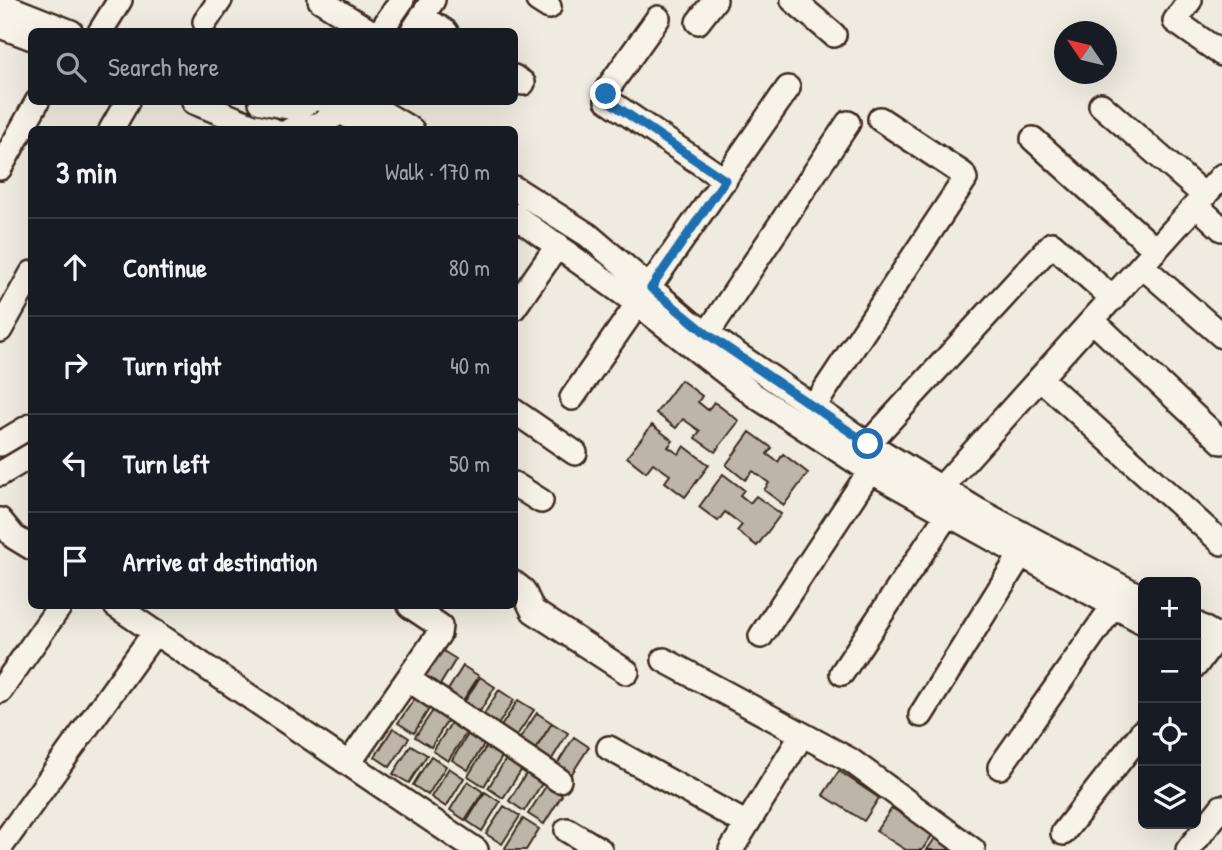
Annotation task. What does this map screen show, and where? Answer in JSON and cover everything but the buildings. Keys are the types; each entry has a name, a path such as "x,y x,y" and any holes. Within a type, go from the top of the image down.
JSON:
{"street":[{"path":"102,28 120,0"},
{"path":"205,22 220,0"},
{"path":"320,0 365,28"},
{"path":"383,28 402,0"},
{"path":"698,22 715,0"},
{"path":"793,0 834,35"},
{"path":"1190,0 1175,21 1222,54"},
{"path":"9,10 60,28"},
{"path":"9,10 28,33"},
{"path":"422,16 440,28"},
{"path":"658,18 608,88 607,100 725,180"},
{"path":"572,398 788,89"},
{"path":"0,168 35,105"},
{"path":"113,126 125,105"},
{"path":"201,105 252,126"},
{"path":"257,126 262,105"},
{"path":"272,105 320,124 343,105 366,126"},
{"path":"370,105 405,126"},
{"path":"1101,105 1200,201 1222,229"},
{"path":"813,408 965,179 963,174 880,119"},
{"path":"707,334 848,123"},
{"path":"1034,139 1222,336"},
{"path":"941,488 1222,176"},
{"path":"518,191 588,235 645,296 754,395 870,471 1020,556 1127,598"},
{"path":"518,218 558,245 707,334 868,444 1127,598 1138,614"},
{"path":"868,444 1052,244 1113,299"},
{"path":"518,302 558,245"},
{"path":"0,330 28,280"},
{"path":"1093,321 1222,442"},
{"path":"754,395 767,375"},
{"path":"1041,379 1222,543"},
{"path":"518,414 575,453"},
{"path":"0,444 28,427"},
{"path":"0,474 28,457"},
{"path":"761,636 870,471"},
{"path":"518,487 541,501"},
{"path":"842,673 947,515"},
{"path":"0,520 15,537 28,545"},
{"path":"920,715 1020,556"},
{"path":"518,586 523,590 533,611 627,672"},
{"path":"1000,767 1127,598"},
{"path":"0,691 58,609"},
{"path":"120,609 476,850"},
{"path":"349,763 441,628 414,609"},
{"path":"2,845 155,632"},
{"path":"1201,634 1210,651"},
{"path":"664,660 850,760 974,850"},
{"path":"408,679 559,780"},
{"path":"731,850 802,735"},
{"path":"1063,833 1138,737"},
{"path":"609,748 747,824"},
{"path":"1188,850 1222,807"},
{"path":"567,830 600,850"}],"route":[{"path":"606,94 607,100 725,180 651,288 690,322 730,351 868,444"}]}
